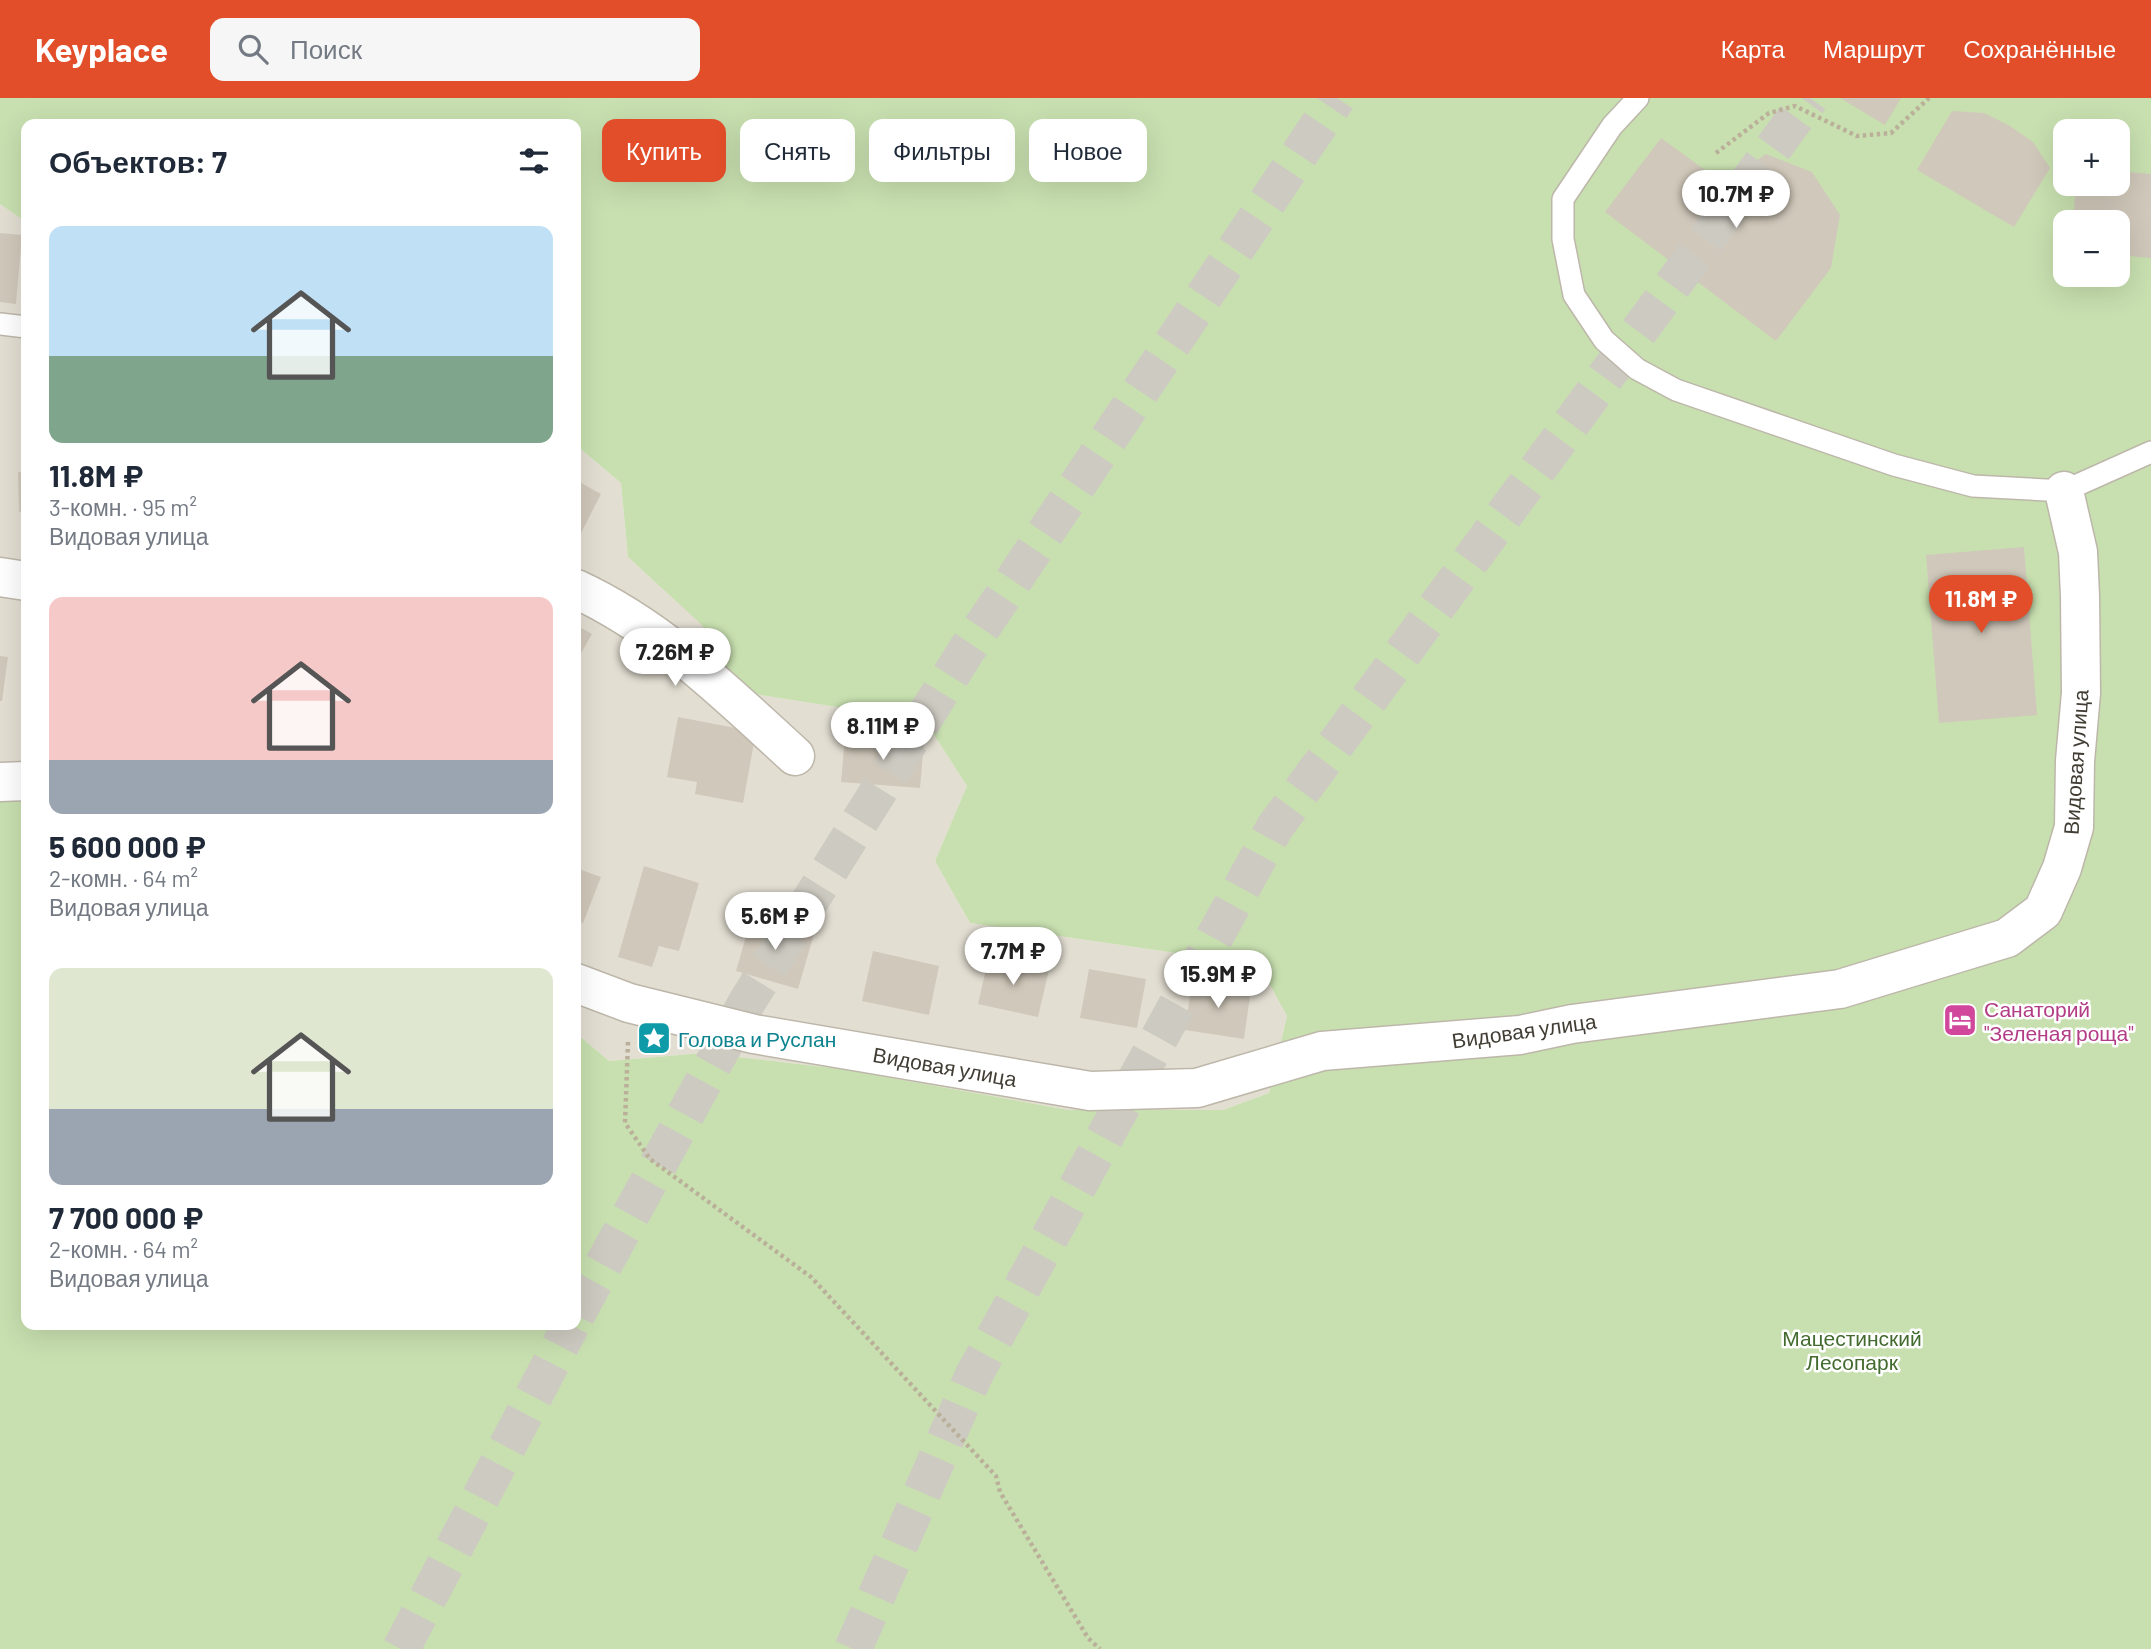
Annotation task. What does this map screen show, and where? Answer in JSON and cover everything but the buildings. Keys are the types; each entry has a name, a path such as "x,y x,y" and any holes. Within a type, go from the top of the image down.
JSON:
{"street":[{"name":"Видовая улица","path":"581,985 629,1003 754,1034 1090,1091 1197,1088 1322,1051 1520,1035 1572,1024 1840,989 2007,938 2043,911 2062,868 2074,827 2081,693 2080,596 2078,552 2064,491"},
{"path":"0,577 21,580"},
{"path":"581,591 663,640 795,756"},
{"path":"0,782 21,781"}],"lane":[{"path":"1638,98 1612,126 1563,199 1563,239 1574,295 1604,340 1637,369 1676,390 1895,465 1973,486 2064,491 2151,452"},
{"path":"0,324 21,326"}],"path":[{"path":"1716,153 1769,113 1795,106 1857,136 1891,133 1929,98"},
{"path":"629,1003 625,1123 650,1159 811,1277 996,1476 1000,1492 1013,1515 1088,1639 1100,1649"}],"shaded area":[{"path":"0,204 21,219 21,775 0,772"},
{"path":"581,449 621,483 628,557 703,625 741,692 837,707 867,722 931,730 967,786 935,861 970,923 1259,965 1287,1016 1269,1093 1223,1110 1069,1110 841,1069 703,1053 609,1061 581,1037"}],"green space":[{"name":"Мацестинский Лесопарк","path":"0,98 2151,98 2151,1649 0,1649 0,772 21,775 21,1330 581,1330 581,1037 609,1061 703,1053 841,1069 1069,1110 1223,1110 1269,1093 1287,1016 1259,965 970,923 935,861 967,786 931,730 867,722 837,707 741,692 702,625 628,557 621,483 581,449 581,119 21,119 21,219 0,204"}],"tunnel":[{"path":"581,1306 747,1002 966,651 1337,98"},
{"path":"853,1649 974,1375 1275,827 1810,98"},
{"path":"401,1649 568,1330"}],"place":[{"name":"Санаторий \"Зеленая роща\"","path":"1960,1020"},
{"name":"Голова и Руслан","path":"654,1038"}]}
